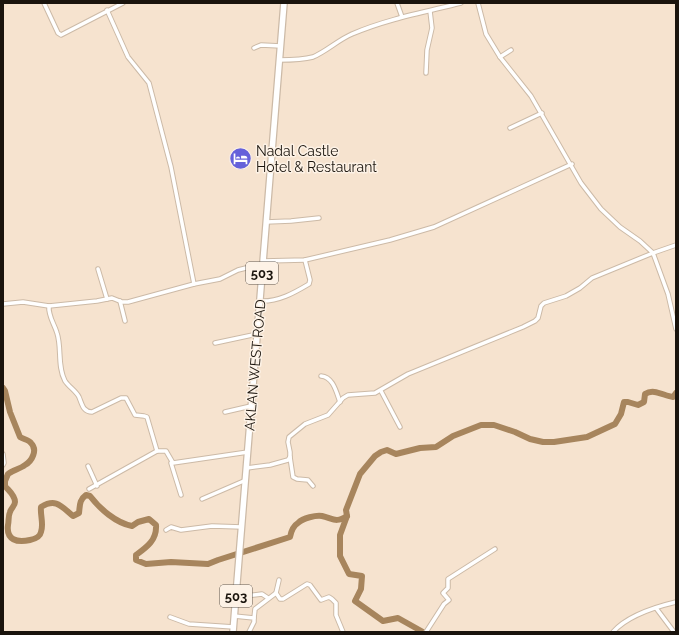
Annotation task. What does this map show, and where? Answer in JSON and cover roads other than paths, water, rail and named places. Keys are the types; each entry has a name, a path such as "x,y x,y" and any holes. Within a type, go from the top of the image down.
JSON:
{"main road":[{"name":"AKLAN WEST ROAD","path":"233,630 284,3"}],"street":[{"path":"44,3 60,35 123,3"},
{"path":"397,3 402,17"},
{"path":"279,60 308,58 352,34 392,19 461,3"},
{"path":"478,3 486,34 500,57 531,96 542,113 572,164 581,183 601,209 620,227 640,241 653,253 668,294 676,329"},
{"path":"107,10 128,57 149,83 171,167 194,284"},
{"path":"426,73 426,50 432,28 430,11"},
{"path":"254,48 261,45 281,46"},
{"path":"500,57 511,50"},
{"path":"510,128 542,113"},
{"path":"263,261 306,260 390,240 434,227 572,164"},
{"path":"266,222 319,218"},
{"path":"313,486 308,480 297,479 294,477 288,442 289,437 305,424 328,415 348,395 375,393 408,374 535,321 538,318 544,303 566,296 580,288 592,278 676,245"},
{"path":"260,301 277,300 309,284 310,280 306,260"},
{"path":"3,304 23,302 49,306 116,298 120,301 128,302 194,284 220,279 238,270 246,268 263,269"},
{"path":"98,270 107,299"},
{"path":"120,301 126,321"},
{"path":"49,306 49,314 57,333 59,362 65,381 76,392 84,410 92,412 121,398 126,398 135,415 147,417 157,451"},
{"path":"215,343 257,334"},
{"path":"321,376 326,376 332,382 340,402"},
{"path":"381,390 400,427"},
{"path":"225,412 251,406"},
{"path":"89,489 97,486 157,451 166,451 181,495"},
{"path":"171,463 181,463 248,452"},
{"path":"3,454 5,458 3,464"},
{"path":"247,468 283,462 290,457"},
{"path":"88,466 97,486"},
{"path":"202,499 246,480"},
{"path":"166,530 170,527 180,530 200,526 242,527"},
{"path":"426,632 444,604 449,600 443,593 448,588 448,579 495,549"},
{"path":"249,632 254,622 255,609 276,593 279,580"},
{"path":"276,593 280,599 283,599 303,585 310,585 321,600 330,598 336,603 336,615 343,632"},
{"path":"236,597 262,594 268,598"},
{"path":"613,632 623,623 656,608 676,602"},
{"path":"656,608 674,632"},
{"path":"234,616 254,618"},
{"path":"170,617 189,624 233,630"}],"waterway":[{"path":"3,388 10,412 20,437 30,442 34,449 30,461 8,474 5,481 5,486 13,495 15,500 9,514 8,530 11,537 17,541 32,540 40,535 42,526 41,507 46,504 55,503 62,506 73,516 79,513 81,501 86,495 90,496 103,510 120,522 132,526 138,522 149,519 156,525 153,539 136,555 136,560 146,564 171,562 208,564 290,537 295,526 306,518 322,516 337,520 347,516"},
{"path":"423,632 398,618 383,621 355,601 361,589 362,576 349,574 340,556 340,535 347,516 346,510 360,474 375,456 387,450 396,454 420,448 436,447 453,436 481,425 494,425 530,439 543,442 554,442 587,437 615,424 621,414 624,402 638,405 644,402 645,394 648,392 655,392 673,397 676,393"}],"place":[{"name":"Nadal Castle Hotel & Restaurant","path":"241,159"}]}
